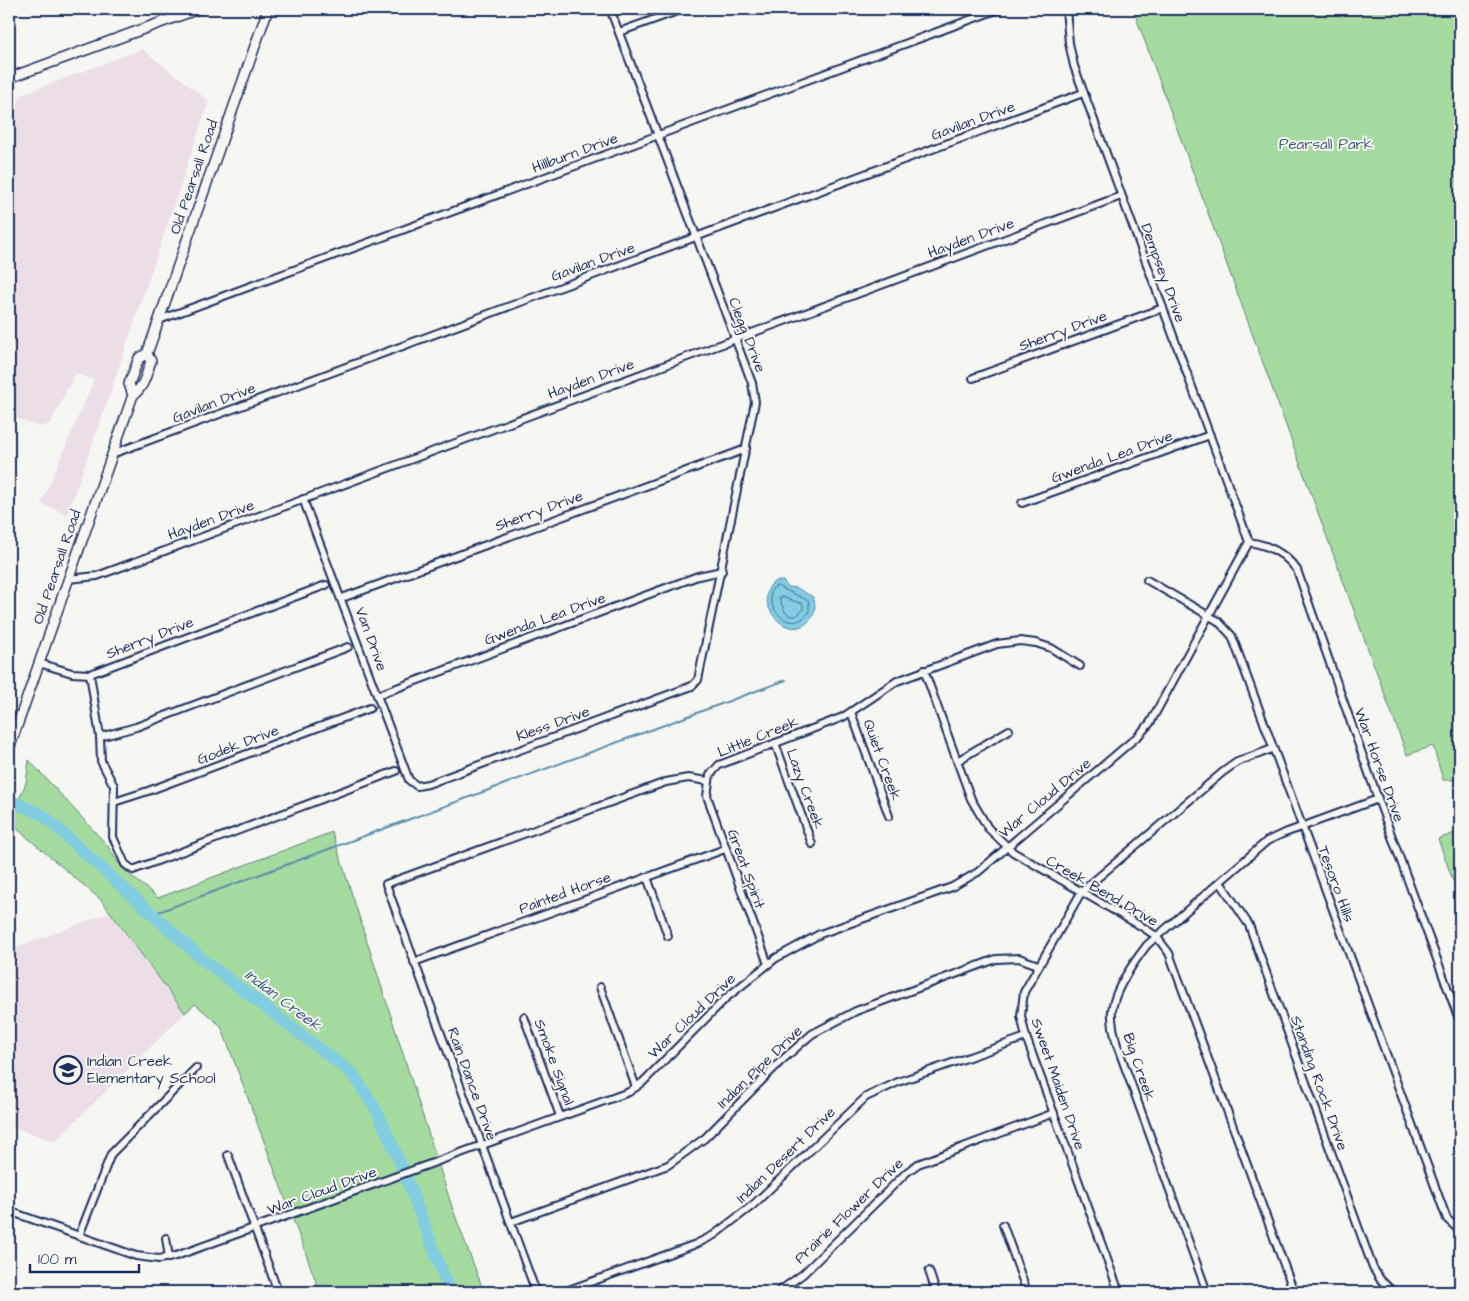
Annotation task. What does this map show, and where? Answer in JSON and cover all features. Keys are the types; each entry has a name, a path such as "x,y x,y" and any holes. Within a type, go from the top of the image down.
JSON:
{"main road":[{"path":"9,78 198,9"},
{"name":"Old Pearsall Road","path":"133,395 129,384 139,358 147,354 268,9"},
{"name":"Old Pearsall Road","path":"9,749 133,395 142,389 151,361 147,354"}],"street":[{"name":"Clegg Drive","path":"610,9 752,383 755,397 722,571 696,682"},
{"path":"619,32 683,9"},
{"name":"Hillburn Drive","path":"159,320 999,9"},
{"name":"Dempsey Drive","path":"1066,9 1070,52 1083,93 1249,542"},
{"name":"Gavilan Drive","path":"112,454 1083,93"},
{"name":"Hayden Drive","path":"68,579 97,576 1121,196"},
{"name":"Sherry Drive","path":"973,378 1163,308"},
{"name":"Gwenda Lea Drive","path":"1022,503 1210,435"},
{"name":"Sherry Drive","path":"342,598 746,449"},
{"name":"Van Drive","path":"303,499 342,598 409,780 417,786"},
{"name":"War Cloud Drive","path":"9,1211 136,1256 152,1259 170,1258 255,1229 560,1116 620,1096 636,1087 726,998 768,964 820,934 952,886 978,872 1139,735 1150,723 1249,542"},
{"name":"War Horse Drive","path":"1249,542 1262,544 1289,558 1297,570 1460,1022"},
{"name":"Gwenda Lea Drive","path":"378,695 698,576 722,571"},
{"name":"Tesoro Hills","path":"1147,580 1226,627 1232,636 1272,749 1447,1219 1460,1231"},
{"name":"Sherry Drive","path":"39,663 72,673 90,674 326,585"},
{"name":"Little Creek","path":"708,782 714,770 725,761 826,724 851,712 897,680 997,644 1012,641 1043,645 1080,666"},
{"path":"100,737 136,727 348,647"},
{"name":"Creek Bend Drive","path":"924,670 975,808 988,828 1007,847 1156,936 1172,960 1294,1292"},
{"path":"90,674 100,737 101,761 114,786 113,836 125,864 133,870 396,771"},
{"name":"Kless Drive","path":"417,786 428,784 620,713 692,686 696,682"},
{"name":"Godek Drive","path":"114,802 148,792 370,708"},
{"name":"Quiet Creek","path":"851,712 889,816"},
{"path":"957,761 1009,730"},
{"name":"Lazy Creek","path":"775,743 812,844"},
{"name":"Sweet Maiden Drive","path":"1119,1292 1026,1037 1021,1016 1022,1000 1028,983 1082,891 1223,772 1237,762 1272,749"},
{"name":"Rain Dance Drive","path":"536,1292 386,884 666,782 688,778 708,782"},
{"name":"Great Spirit","path":"708,782 707,796 768,964"},
{"name":"Big Creek","path":"1207,1292 1117,1045 1112,1011 1118,992 1141,954 1156,936 1267,842 1302,826 1378,798"},
{"name":"Painted Horse","path":"414,962 725,849"},
{"path":"647,877 668,936"},
{"name":"Standing Rock Drive","path":"1220,882 1248,926 1373,1268 1380,1279 1393,1292"},
{"name":"Indian Pipe Drive","path":"511,1222 657,1170 682,1157 705,1138 782,1061 812,1034 843,1016 996,959 1019,958 1038,965"},
{"path":"600,987 636,1087"},
{"name":"Smoke Signal","path":"524,1017 560,1116"},
{"name":"Indian Desert Drive","path":"562,1292 696,1244 714,1235 753,1205 866,1097 898,1082 1026,1037"},
{"path":"79,1236 111,1154 196,1068"},
{"name":"Prairie Flower Drive","path":"778,1292 803,1274 912,1167 1054,1113"},
{"path":"228,1155 278,1292"},
{"path":"1003,1225 1027,1292"},
{"path":"166,1238 170,1258"},
{"path":"929,1271 936,1292"}],"shaded area":[{"path":"142,49 209,101 101,420 67,514 41,504 94,380 75,373 50,424 40,427 9,416 9,129 21,95"},
{"name":"Indian Creek Elementary School","path":"109,913 185,1013 55,1141 9,1126 9,950"}],"green space":[{"name":"Pearsall Park","path":"1133,9 1460,9 1460,780 1443,780 1433,746 1407,755"},
{"path":"29,760 107,845 122,868 158,898 332,832 453,1210 484,1292 320,1292 221,1026 195,1004 185,1013 101,900 9,822 26,783"},
{"path":"1460,831 1460,900 1438,839"}],"water":[{"path":"776,581 783,581 788,587 797,588 813,597 815,611 811,619 801,626 791,627 782,623 774,616 769,607 767,597 769,588"}],"waterway":[{"path":"153,914 786,680"},
{"name":"Indian Creek","path":"9,800 43,815 202,959 353,1074 378,1113 402,1167 450,1292"}],"place":[{"name":"Indian Creek Elementary School","path":"68,1070"}]}
